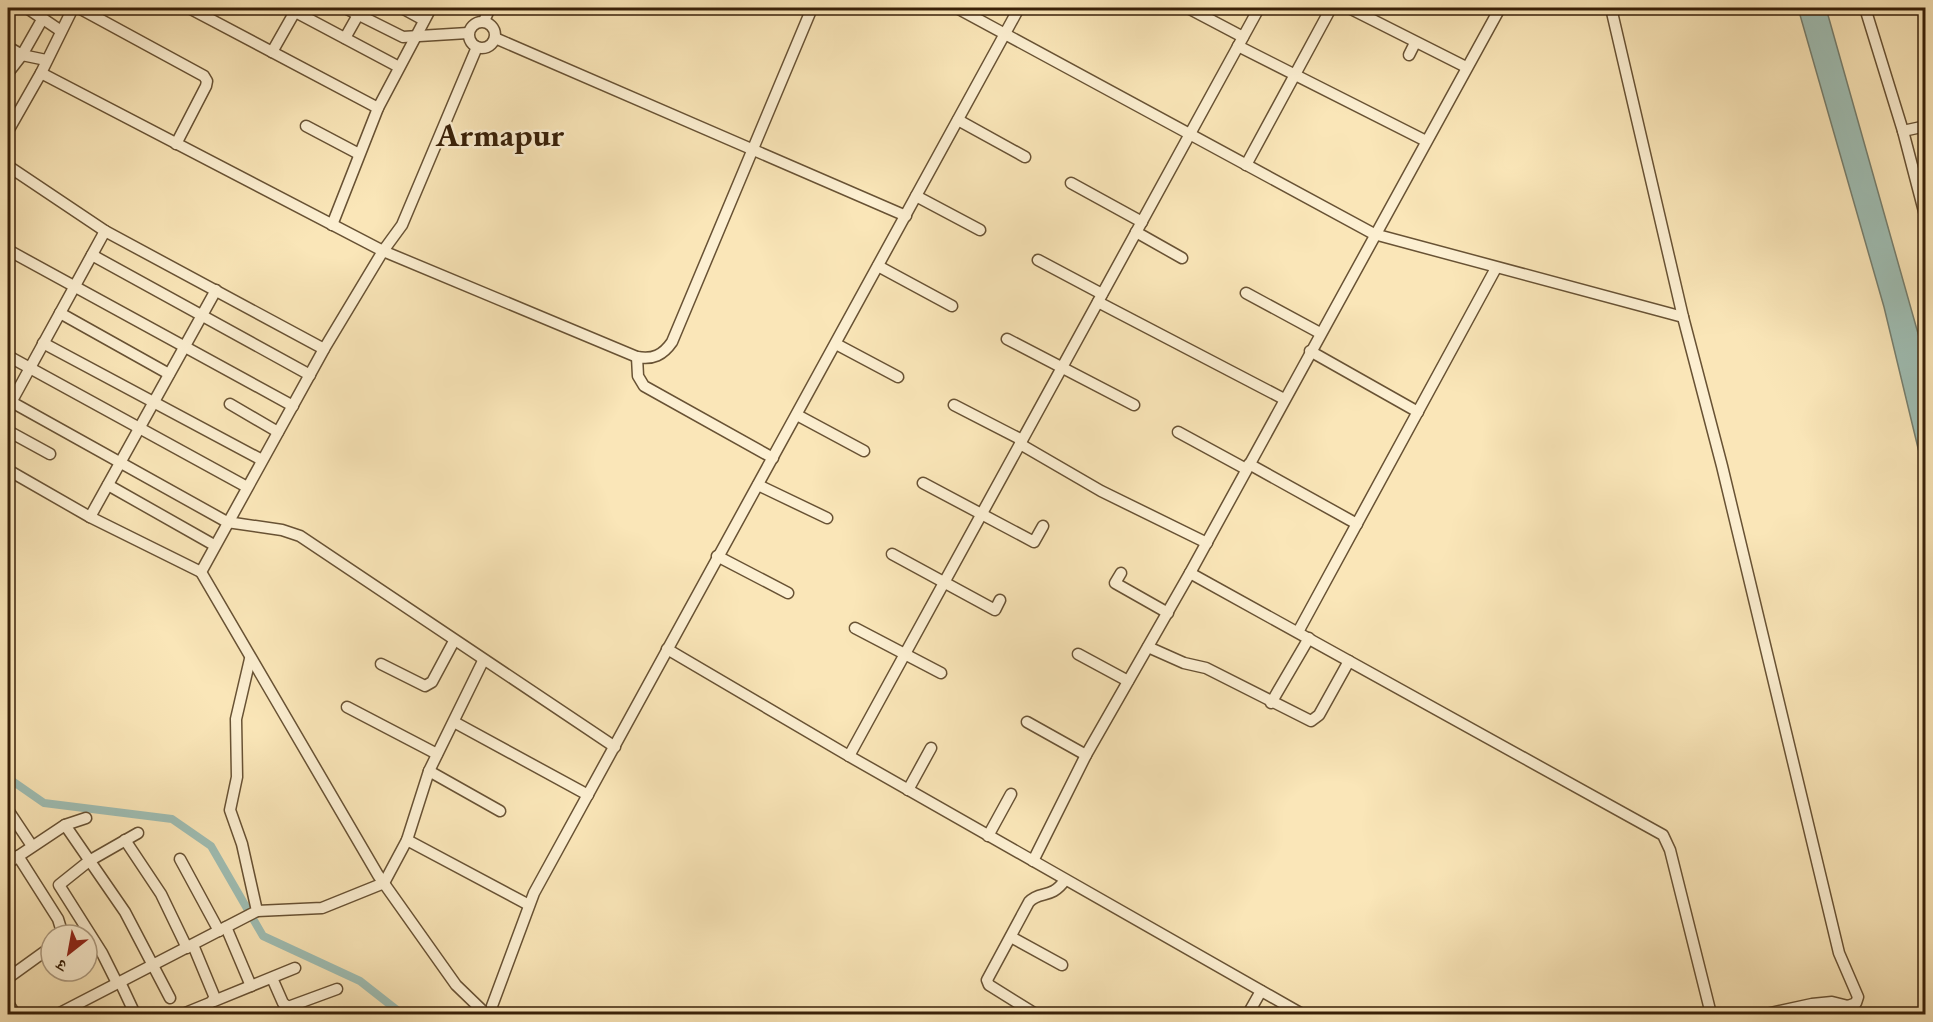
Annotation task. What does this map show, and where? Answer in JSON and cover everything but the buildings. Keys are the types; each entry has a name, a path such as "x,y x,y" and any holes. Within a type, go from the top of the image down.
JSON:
{"street":[{"path":"27,8 61,31"},
{"path":"8,131 41,74 73,8"},
{"path":"79,8 204,76 207,81 206,86 176,144"},
{"path":"189,8 378,108"},
{"path":"345,8 395,34 414,37 468,33"},
{"path":"402,8 424,20"},
{"path":"332,225 378,108 431,8"},
{"path":"484,21 490,8"},
{"path":"41,74 383,252 637,357 651,358 663,353 672,342 812,8"},
{"path":"957,8 1374,234 1683,317"},
{"path":"492,1014 492,1006 530,905 717,556 797,415 1019,8"},
{"path":"1188,8 1294,76 1426,141"},
{"path":"849,756 1259,8"},
{"path":"1246,165 1331,8"},
{"path":"1349,8 1466,67"},
{"path":"1033,861 1086,755 1207,543 1374,234 1500,8"},
{"path":"1611,8 1683,317 1722,466 1839,953 1858,997 1856,1002 1848,1006 1827,1002 1766,1014"},
{"path":"1865,8 1903,131 1925,213"},
{"path":"272,52 293,9 399,67"},
{"path":"345,38 358,15"},
{"path":"8,74 22,55 42,18"},
{"path":"484,21 475,23 468,33 470,42 477,47 486,47 495,38"},
{"path":"484,21 494,29 495,38"},
{"path":"495,38 906,216"},
{"path":"1409,55 1415,43"},
{"path":"8,47 22,55 46,60"},
{"path":"201,573 214,545 324,349 402,225 477,47"},
{"path":"958,120 1026,157"},
{"path":"306,126 359,154"},
{"path":"1903,131 1926,126"},
{"path":"8,166 105,231 324,349"},
{"path":"1071,183 1182,258"},
{"path":"916,196 980,230"},
{"path":"105,231 9,403 227,522 282,530 300,536 483,661 615,747"},
{"path":"8,250 293,406"},
{"path":"92,255 310,375"},
{"path":"1038,260 1100,298 1284,399"},
{"path":"879,266 952,306"},
{"path":"1298,632 1496,268"},
{"path":"90,517 216,290"},
{"path":"1246,293 1320,333"},
{"path":"60,313 169,374"},
{"path":"1007,339 1063,366 1134,405"},
{"path":"43,343 262,460"},
{"path":"836,344 898,377"},
{"path":"1310,351 1418,412"},
{"path":"8,356 247,487"},
{"path":"637,357 638,376 644,386 773,458"},
{"path":"230,404 278,432"},
{"path":"954,405 1021,442 1101,491 1207,543"},
{"path":"797,415 864,451"},
{"path":"8,431 50,454"},
{"path":"1178,432 1357,524"},
{"path":"8,470 90,517 201,573 384,884 451,978 486,1014"},
{"path":"923,483 1034,542 1043,526"},
{"path":"108,485 214,545"},
{"path":"758,485 827,518"},
{"path":"892,554 995,610 1000,600"},
{"path":"717,556 788,593"},
{"path":"1121,573 1115,583 1168,612"},
{"path":"1190,573 1663,835 1670,850 1711,1014"},
{"path":"855,628 941,673"},
{"path":"1271,703 1309,638"},
{"path":"381,664 425,686 432,682 454,641"},
{"path":"1148,647 1184,663 1206,668 1306,721 1315,719 1349,661"},
{"path":"667,649 988,836 1302,1014"},
{"path":"1078,654 1128,681"},
{"path":"250,659 236,719 237,777 230,810 243,844 255,912"},
{"path":"58,1014 255,912 322,908 384,884 407,840 429,771 483,661"},
{"path":"347,707 437,754"},
{"path":"1027,722 1086,755"},
{"path":"454,723 588,795"},
{"path":"908,790 931,748"},
{"path":"429,771 500,811"},
{"path":"988,836 1011,794"},
{"path":"8,810 32,846"},
{"path":"8,863 65,825 86,818"},
{"path":"65,825 125,912 170,998"},
{"path":"135,1014 102,953 59,888 61,883 89,861 138,833"},
{"path":"125,840 161,894 190,946 214,1001"},
{"path":"407,840 530,905"},
{"path":"18,856 59,923"},
{"path":"180,858 223,929 251,987"},
{"path":"1034,1013 987,983 1032,899 1054,893 1065,880"},
{"path":"1011,937 1062,965"},
{"path":"8,978 39,956"},
{"path":"183,1014 195,1012 214,1001 295,968"},
{"path":"272,978 283,1003 288,1006 337,989"},
{"path":"1248,1014 1261,992"},
{"path":"8,1003 15,1014"}],"water":[{"path":"1798,8 1826,8 1925,358 1925,477 1884,307"}],"waterway":[{"path":"8,778 44,803 172,819 211,846 263,936 360,981 402,1014"}],"district":[{"name":"Armapur","path":"500,134"}]}
